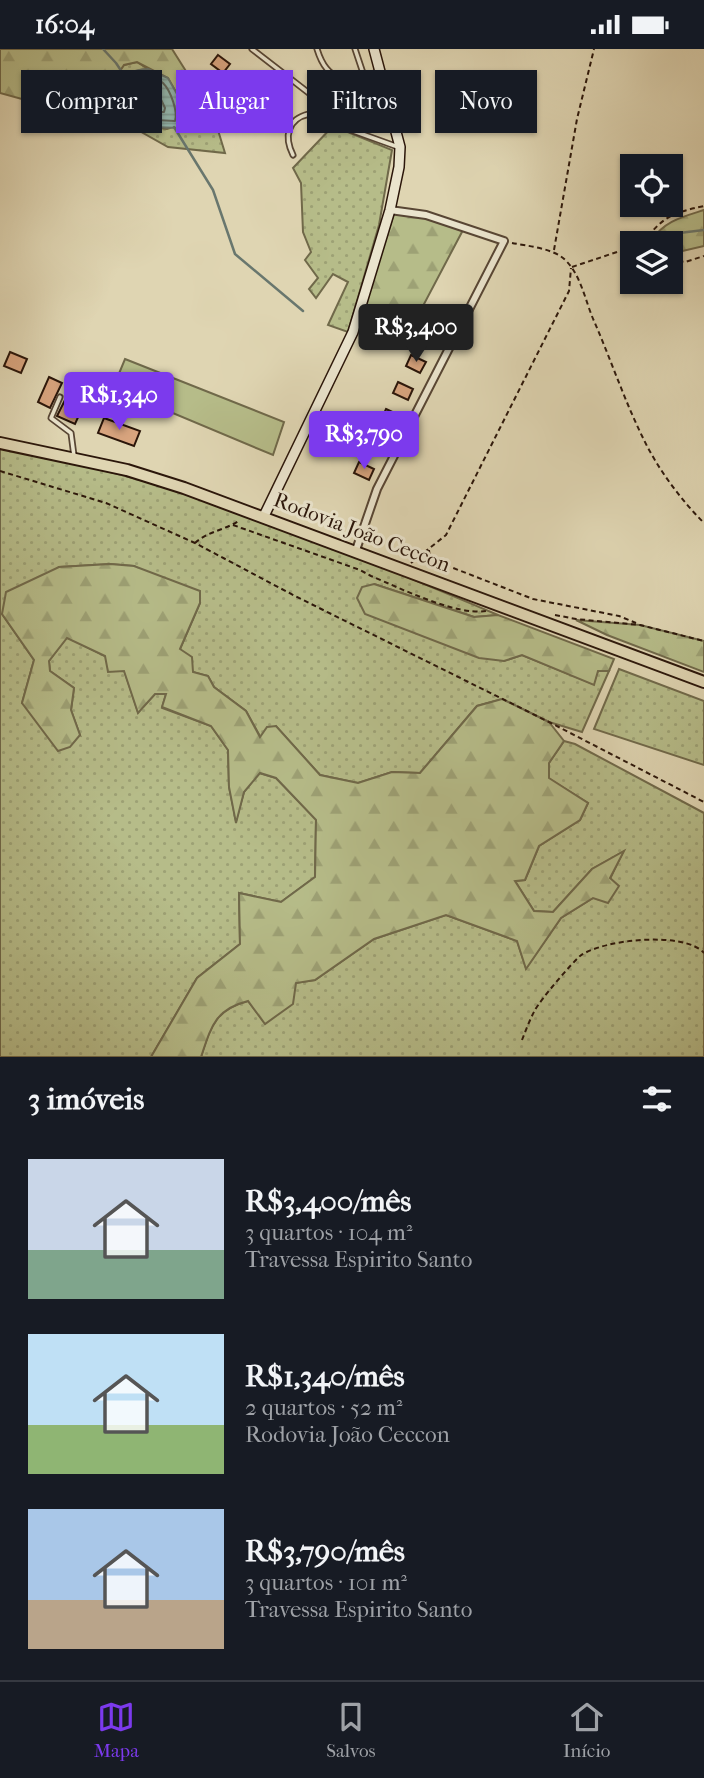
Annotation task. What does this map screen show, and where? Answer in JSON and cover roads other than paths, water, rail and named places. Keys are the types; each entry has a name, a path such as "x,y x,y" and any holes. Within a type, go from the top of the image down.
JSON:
{"main road":[{"name":"Rodovia João Ceccon","path":"0,443 139,474 264,516 704,682"}],"street":[{"path":"374,49 379,70"},
{"path":"264,516 353,333 390,210 399,167 400,147 396,133"},
{"path":"356,550 377,489 504,241 426,215 390,210"}],"lane":[{"path":"252,49 307,92"},
{"path":"317,49 320,60 329,70"},
{"path":"355,49 362,70"},
{"path":"288,133 293,155"},
{"path":"358,133 400,147"},
{"path":"60,397 51,418 71,433 75,458"}],"water":[{"path":"162,75 168,78 176,92 176,128 162,127"}],"waterway":[{"path":"103,49 121,70"},
{"path":"174,127 213,190 235,254 303,311"},
{"path":"683,233 704,230"}]}
